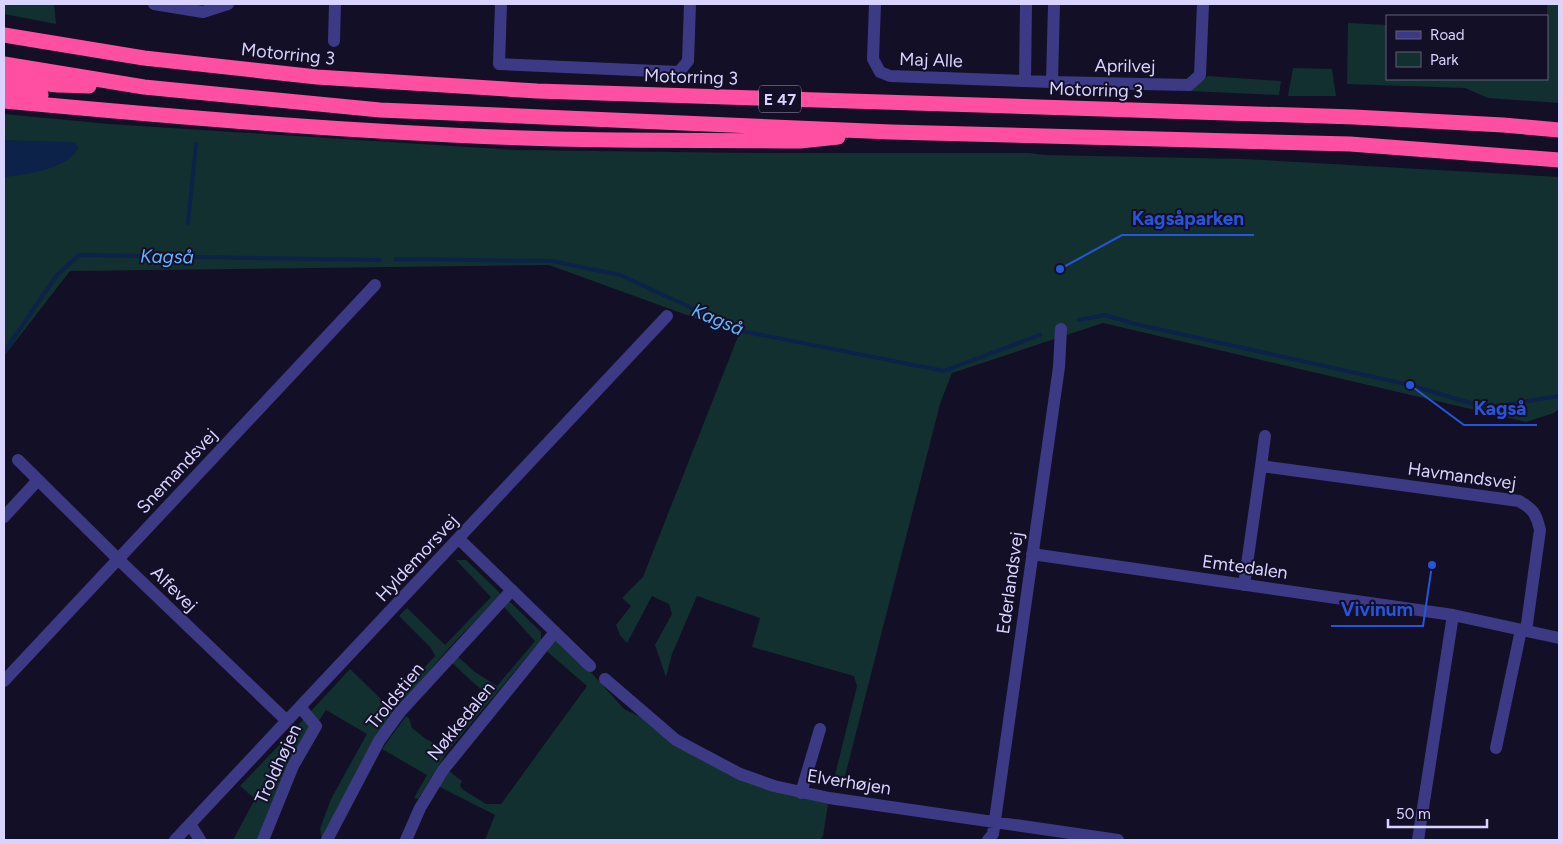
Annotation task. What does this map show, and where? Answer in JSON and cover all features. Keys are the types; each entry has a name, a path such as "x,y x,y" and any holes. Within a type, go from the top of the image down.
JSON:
{"highway":[{"name":"Motorring 3","path":"4,35 144,58 231,68 317,76 538,91 1354,117 1559,130"},
{"name":"E 47","path":"4,64 144,87 380,110 891,132 1350,144 1559,160"},
{"path":"4,79 58,85 144,87"},
{"path":"4,89 159,115"},
{"path":"4,101 159,115 414,133 556,139 800,141 891,132"}],"street":[{"path":"154,4 202,12 228,4"},
{"path":"334,41 335,4"},
{"path":"501,4 499,64 679,72 688,61 690,4"},
{"name":"Maj Alle","path":"875,4 873,59 880,72 890,76 1052,82"},
{"path":"1024,81 1026,4"},
{"path":"1052,82 1054,4"},
{"name":"Aprilvej","path":"1052,82 1189,85 1200,75 1202,4"},
{"name":"Snemandsvej","path":"4,681 375,285"},
{"name":"Hyldemorsvej","path":"175,840 667,316"},
{"name":"Ederlandsvej","path":"988,840 993,834 995,821 1059,367 1061,329"},
{"path":"1244,585 1265,436"},
{"name":"Alfevej","path":"18,460 287,721"},
{"name":"Havmandsvej","path":"1261,466 1519,500 1530,507 1537,517 1540,530 1523,630 1496,748"},
{"path":"4,517 38,480"},
{"path":"459,539 590,666"},
{"name":"Emtedalen","path":"1032,554 1453,615 1559,638"},
{"name":"Troldstien","path":"328,840 379,741 400,712 512,590"},
{"path":"1418,840 1453,615"},
{"name":"Nøkkedalen","path":"406,840 420,808 443,770 556,632"},
{"name":"Elverhøjen","path":"605,679 676,740 740,774 774,786 801,793 1118,840"},
{"name":"Troldhøjen","path":"263,840 293,766 316,726 300,707"},
{"path":"801,793 820,730"},
{"path":"190,824 200,840"}],"green space":[{"path":"4,4 54,4 56,24 4,14"},
{"path":"1547,4 1559,4 1559,103 1488,98 1465,88 1347,84 1348,23 1386,25 1386,80 1548,80"},
{"path":"1293,68 1332,69 1336,96 1288,96"},
{"path":"1208,76 1281,81 1279,95 1188,91"},
{"path":"4,114 109,124 512,150 753,153 1029,153 1044,155 1244,159 1559,177 1559,409 1554,413 1526,422 1103,323 952,373 940,404 843,784 833,783 857,686 854,676 752,647 760,618 697,596 672,654 666,677 655,645 672,614 669,604 652,596 627,643 620,635 616,625 631,606 622,598 643,577 739,334 549,265 70,271 4,356"},
{"path":"456,560 466,560 501,594 449,648 388,719 322,840 320,829 331,799 367,734 326,710 318,722 311,711 350,669 389,707 435,656 431,648 399,616 407,608 445,645 491,597"},
{"path":"509,601 541,632 541,640 447,752 418,799 414,798 427,775 382,749 406,716 409,718 412,728 436,744 447,742 475,716 489,697 451,662 457,656 475,672 497,686 535,641 504,607"},
{"path":"555,632 624,709 659,726 723,766 829,798 823,836 820,840 485,840 495,815 434,784 445,768 462,781 460,785 462,789 486,804 501,804 587,686 543,648"},
{"path":"306,717 312,727 259,840 233,840 255,799 240,786"}],"water":[{"path":"4,140 69,142 76,143 78,148 73,155 56,166 23,175 4,177"}],"waterway":[{"path":"188,223 196,144"},
{"name":"Kagså","path":"4,352 57,275 79,255 380,260"},
{"name":"Kagså","path":"395,259 552,261 620,275 742,331 944,371 1040,335"},
{"name":"Kagså","path":"1079,320 1105,315 1135,324 1410,385 1487,408 1559,396"}],"place":[{"name":"Kagsåparken","path":"1060,269"},
{"name":"Kagså","path":"1410,385"},
{"name":"Vivinum","path":"1432,565"}]}
